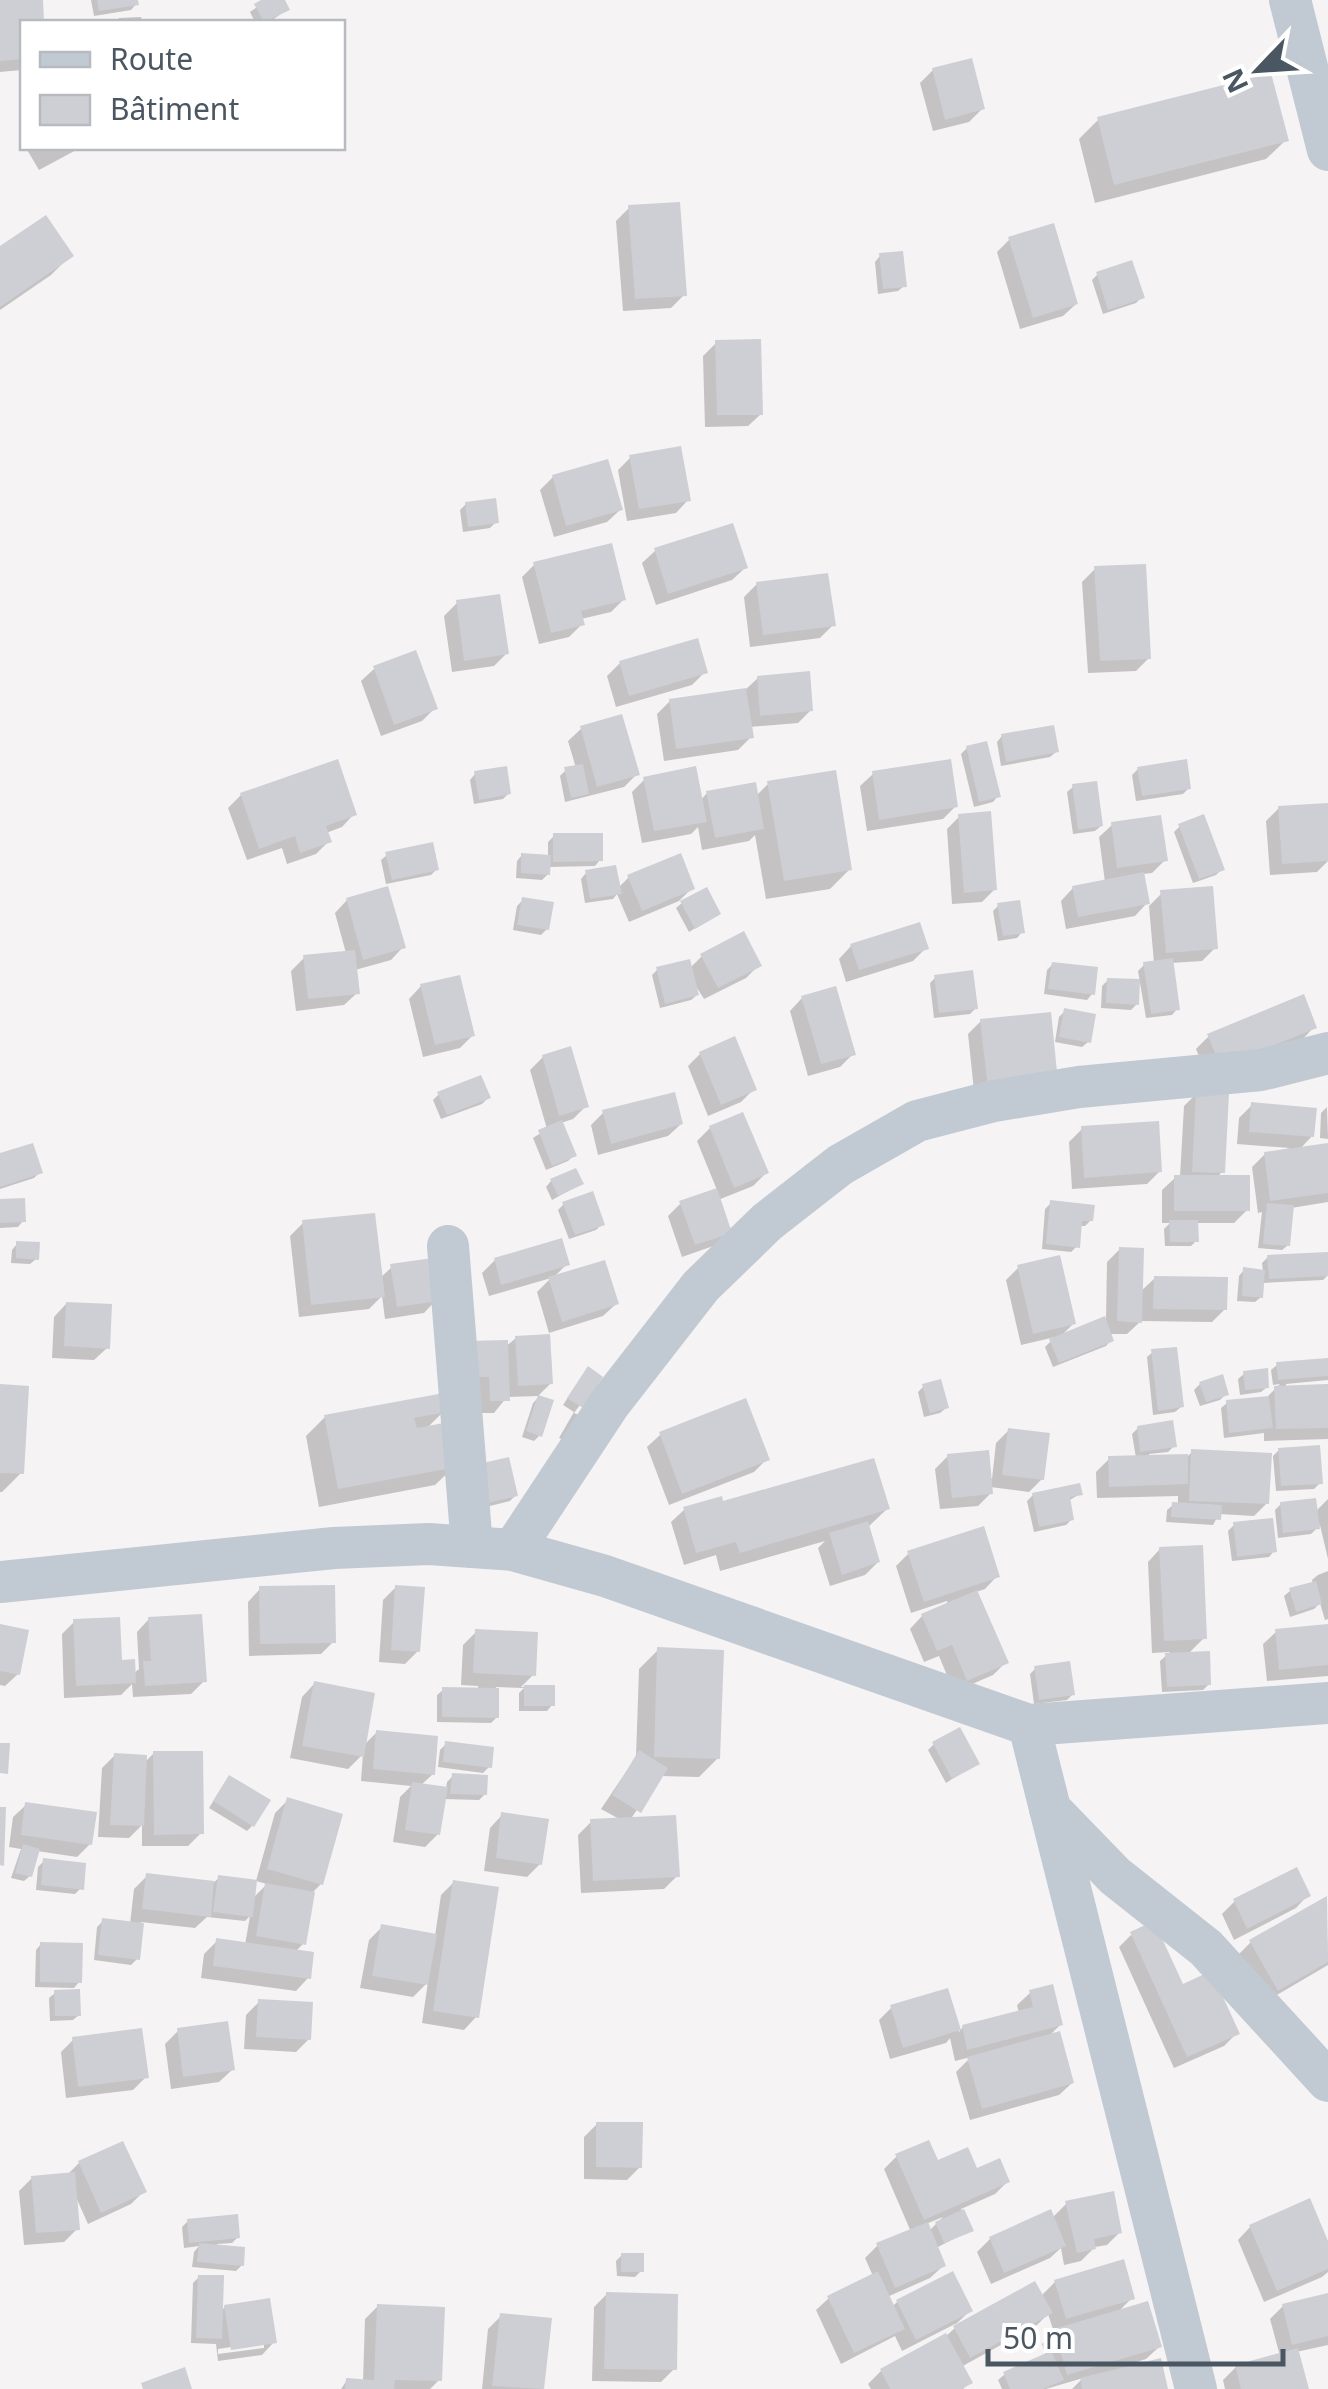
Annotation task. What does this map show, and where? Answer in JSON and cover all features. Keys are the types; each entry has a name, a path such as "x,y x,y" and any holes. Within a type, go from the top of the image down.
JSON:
{"street":[{"path":"1290,0 1328,150"},
{"path":"493,1548 701,1286 767,1222 840,1165 917,1121 994,1101 1078,1086 1261,1070 1328,1054"},
{"path":"448,1246 493,1548"},
{"path":"0,1582 334,1548 429,1544 493,1548 605,1576 1029,1725 1328,1703"},
{"path":"1029,1725 1196,2389"},
{"path":"1050,1808 1115,1876 1206,1948 1328,2080"}],"building":[{"path":"0,0 43,0 44,20 20,20 20,59 0,61"},
{"path":"97,0 138,0 139,5 99,11"},
{"path":"261,0 285,0 290,10 263,20 254,4"},
{"path":"972,58 985,109 945,120 932,68"},
{"path":"1271,73 1289,141 1114,185 1097,117"},
{"path":"680,202 687,296 635,299 628,205"},
{"path":"46,215 74,256 0,307 0,246"},
{"path":"1054,223 1078,304 1033,318 1008,237"},
{"path":"903,251 907,287 883,289 879,253"},
{"path":"1132,260 1145,298 1108,310 1096,272"},
{"path":"761,339 763,415 717,415 715,340"},
{"path":"681,446 691,501 639,509 629,455"},
{"path":"608,459 623,510 566,526 552,475"},
{"path":"496,498 499,523 468,527 465,502"},
{"path":"733,523 748,568 668,594 654,548"},
{"path":"612,543 626,600 581,611 585,625 551,633 533,562"},
{"path":"1146,564 1151,659 1100,661 1094,566"},
{"path":"828,573 836,626 763,635 756,582"},
{"path":"500,594 509,654 464,661 456,600"},
{"path":"698,638 708,673 629,696 619,661"},
{"path":"416,650 438,709 394,725 373,666"},
{"path":"810,671 813,711 760,716 757,676"},
{"path":"746,688 754,738 676,749 669,699"},
{"path":"622,714 640,775 597,787 580,726"},
{"path":"1054,725 1059,752 1006,762 1001,734"},
{"path":"987,741 1001,797 979,802 966,746"},
{"path":"338,759 357,815 326,826 332,842 300,853 295,836 259,849 240,793"},
{"path":"951,759 958,807 879,820 872,771"},
{"path":"1187,759 1191,789 1142,796 1137,767"},
{"path":"583,764 589,794 571,798 564,767"},
{"path":"507,766 511,794 479,800 474,771"},
{"path":"696,766 707,822 654,831 643,777"},
{"path":"836,770 852,870 784,881 767,781"},
{"path":"1097,781 1103,826 1078,830 1072,784"},
{"path":"756,782 764,829 715,838 706,791"},
{"path":"1328,803 1328,861 1282,864 1278,806"},
{"path":"991,811 997,890 964,893 958,814"},
{"path":"1204,814 1225,870 1199,879 1178,824"},
{"path":"1161,815 1168,861 1117,868 1111,822"},
{"path":"553,833 603,833 603,861 553,862"},
{"path":"433,842 439,870 392,880 385,852"},
{"path":"521,853 551,855 550,875 521,873"},
{"path":"681,853 695,889 642,911 627,875"},
{"path":"616,865 622,894 590,899 585,870"},
{"path":"1144,872 1150,904 1078,917 1072,886"},
{"path":"388,886 406,948 363,960 346,898"},
{"path":"1213,886 1218,949 1166,953 1160,890"},
{"path":"707,887 721,914 695,929 680,901"},
{"path":"522,897 554,902 549,930 517,925"},
{"path":"1020,900 1025,933 1003,936 997,903"},
{"path":"920,922 929,949 859,970 850,944"},
{"path":"744,931 762,966 718,988 700,954"},
{"path":"355,950 360,994 308,999 303,955"},
{"path":"1173,958 1180,1010 1151,1014 1143,962"},
{"path":"690,959 699,995 665,1004 656,967"},
{"path":"1052,962 1098,967 1095,995 1048,989"},
{"path":"973,970 978,1009 939,1013 934,975"},
{"path":"460,975 475,1036 435,1045 420,984"},
{"path":"1107,978 1140,979 1139,1005 1106,1003"},
{"path":"836,986 856,1055 821,1064 801,996"},
{"path":"1304,994 1317,1028 1221,1067 1207,1034"},
{"path":"1064,1008 1096,1014 1091,1043 1059,1037"},
{"path":"1051,1012 1058,1082 988,1089 980,1019"},
{"path":"735,1036 757,1090 721,1105 699,1052"},
{"path":"571,1046 589,1107 559,1116 542,1055"},
{"path":"481,1075 491,1098 447,1115 437,1092"},
{"path":"1196,1091 1229,1093 1225,1173 1192,1172"},
{"path":"675,1092 683,1124 611,1144 602,1110"},
{"path":"1251,1102 1317,1108 1314,1137 1249,1132"},
{"path":"743,1112 769,1173 734,1188 709,1126"},
{"path":"562,1120 577,1156 552,1166 538,1130"},
{"path":"1159,1121 1162,1172 1084,1178 1081,1126"},
{"path":"33,1143 43,1173 0,1187 0,1153"},
{"path":"1328,1143 1328,1193 1270,1201 1264,1152"},
{"path":"576,1168 584,1184 558,1196 550,1179"},
{"path":"1174,1175 1250,1175 1250,1211 1174,1211"},
{"path":"717,1188 732,1233 695,1245 679,1201"},
{"path":"593,1191 605,1225 575,1235 562,1202"},
{"path":"25,1198 26,1222 0,1223 0,1199"},
{"path":"1050,1200 1095,1205 1093,1221 1082,1221 1080,1248 1046,1244"},
{"path":"1267,1203 1294,1205 1290,1246 1263,1244"},
{"path":"375,1213 385,1297 311,1305 302,1220"},
{"path":"1169,1220 1198,1220 1199,1242 1170,1242"},
{"path":"562,1238 570,1265 501,1285 494,1258"},
{"path":"16,1241 40,1242 39,1260 16,1258"},
{"path":"1119,1247 1144,1248 1142,1323 1117,1321"},
{"path":"1328,1252 1328,1276 1269,1279 1267,1255"},
{"path":"1060,1255 1076,1324 1033,1334 1017,1265"},
{"path":"433,1258 439,1301 397,1307 390,1264"},
{"path":"605,1260 619,1304 562,1322 548,1277"},
{"path":"1243,1267 1265,1270 1263,1298 1242,1296"},
{"path":"1154,1276 1228,1277 1227,1310 1153,1309"},
{"path":"66,1302 112,1304 110,1349 64,1346"},
{"path":"1105,1316 1114,1341 1059,1363 1049,1339"},
{"path":"550,1334 553,1384 518,1386 515,1336"},
{"path":"508,1340 510,1401 490,1401 489,1377 468,1377 466,1341"},
{"path":"1177,1347 1184,1407 1158,1411 1151,1349"},
{"path":"1328,1358 1328,1376 1278,1380 1276,1362"},
{"path":"588,1366 603,1377 583,1408 567,1398"},
{"path":"1268,1368 1269,1388 1245,1390 1243,1371"},
{"path":"1223,1374 1229,1395 1206,1402 1199,1382"},
{"path":"941,1379 949,1408 930,1413 922,1384"},
{"path":"0,1384 29,1386 24,1474 0,1473"},
{"path":"1328,1384 1328,1428 1276,1429 1274,1386"},
{"path":"444,1393 447,1412 414,1418 417,1428 449,1422 457,1467 338,1489 324,1415"},
{"path":"538,1395 554,1400 542,1437 526,1431"},
{"path":"1269,1396 1273,1428 1229,1433 1226,1400"},
{"path":"746,1398 770,1460 682,1494 659,1432"},
{"path":"1173,1420 1177,1447 1140,1452 1137,1426"},
{"path":"1008,1428 1050,1433 1044,1480 1002,1475"},
{"path":"1320,1445 1323,1484 1281,1486 1278,1448"},
{"path":"1191,1449 1272,1453 1269,1504 1189,1501"},
{"path":"989,1450 993,1494 952,1498 947,1454"},
{"path":"1188,1454 1188,1484 1109,1487 1108,1456"},
{"path":"509,1457 518,1496 483,1504 474,1465"},
{"path":"874,1458 890,1509 740,1553 736,1542 696,1553 683,1507 722,1496 723,1501"},
{"path":"1080,1483 1083,1495 1070,1497 1074,1520 1039,1527 1032,1493"},
{"path":"1316,1498 1320,1529 1283,1533 1280,1502"},
{"path":"1172,1502 1222,1505 1221,1520 1171,1517"},
{"path":"1273,1518 1277,1552 1237,1557 1233,1522"},
{"path":"868,1521 880,1562 842,1575 829,1533"},
{"path":"984,1526 1000,1577 924,1602 907,1551"},
{"path":"1203,1545 1207,1639 1164,1641 1159,1547"},
{"path":"1316,1581 1322,1604 1296,1612 1289,1588"},
{"path":"335,1585 336,1643 260,1644 259,1586"},
{"path":"395,1585 425,1587 420,1652 391,1650"},
{"path":"977,1590 1009,1663 967,1681 952,1645 937,1651 921,1614"},
{"path":"202,1614 207,1682 145,1686 143,1661 151,1661 148,1617"},
{"path":"120,1617 122,1660 135,1659 136,1683 76,1686 73,1619"},
{"path":"0,1624 29,1630 20,1675 0,1671"},
{"path":"1328,1624 1328,1665 1279,1670 1275,1629"},
{"path":"475,1629 538,1632 536,1676 473,1673"},
{"path":"657,1647 724,1650 720,1759 654,1757"},
{"path":"1210,1651 1211,1685 1167,1687 1165,1653"},
{"path":"1070,1661 1075,1695 1039,1700 1034,1666"},
{"path":"314,1681 375,1693 364,1757 302,1746"},
{"path":"524,1685 555,1685 555,1706 524,1706"},
{"path":"442,1687 499,1688 499,1718 442,1717"},
{"path":"960,1727 980,1764 952,1779 932,1742"},
{"path":"376,1730 438,1736 435,1775 373,1769"},
{"path":"445,1741 494,1747 492,1768 443,1762"},
{"path":"0,1743 10,1743 8,1774 0,1773"},
{"path":"639,1750 668,1768 641,1813 612,1795"},
{"path":"153,1751 203,1751 204,1834 154,1835"},
{"path":"114,1753 147,1755 144,1826 110,1825"},
{"path":"452,1773 488,1775 487,1795 450,1794"},
{"path":"229,1775 271,1800 254,1827 213,1801"},
{"path":"412,1782 448,1787 440,1835 405,1830"},
{"path":"287,1797 343,1814 323,1885 267,1869"},
{"path":"25,1802 97,1812 92,1845 21,1835"},
{"path":"0,1807 6,1807 4,1866 0,1865"},
{"path":"501,1812 549,1819 542,1865 496,1858"},
{"path":"676,1815 680,1877 593,1881 590,1819"},
{"path":"23,1844 40,1849 32,1877 15,1873"},
{"path":"43,1858 86,1863 84,1890 41,1885"},
{"path":"1297,1867 1311,1896 1247,1929 1233,1899"},
{"path":"146,1873 214,1881 211,1917 142,1909"},
{"path":"218,1875 257,1880 253,1917 213,1912"},
{"path":"453,1880 499,1887 479,2018 433,2011"},
{"path":"265,1883 315,1892 306,1945 256,1936"},
{"path":"1327,1896 1328,1962 1278,1991 1249,1940"},
{"path":"102,1918 144,1923 140,1960 98,1955"},
{"path":"1154,1921 1183,1984 1211,1971 1240,2034 1187,2057 1130,1932"},
{"path":"381,1924 437,1934 428,1985 372,1976"},
{"path":"216,1938 314,1952 311,1979 213,1966"},
{"path":"40,1942 83,1943 82,1983 40,1982"},
{"path":"1053,1984 1063,2025 967,2050 962,2025 1033,2007 1029,1990"},
{"path":"948,1988 961,2030 903,2048 890,2005"},
{"path":"80,1989 81,2016 55,2016 54,1990"},
{"path":"258,1999 313,2002 311,2040 256,2037"},
{"path":"228,2021 235,2070 183,2077 177,2028"},
{"path":"142,2028 149,2078 78,2087 72,2037"},
{"path":"1060,2031 1074,2083 982,2109 967,2057"},
{"path":"596,2122 643,2122 642,2168 596,2167"},
{"path":"929,2140 938,2160 968,2147 977,2168 1000,2158 1010,2182 924,2220 895,2154"},
{"path":"123,2141 147,2192 101,2213 78,2161"},
{"path":"75,2172 80,2230 36,2233 31,2176"},
{"path":"1114,2191 1122,2233 1094,2239 1096,2249 1077,2253 1065,2201"},
{"path":"1310,2198 1328,2241 1328,2269 1277,2291 1249,2225"},
{"path":"964,2209 974,2231 944,2243 935,2222"},
{"path":"1051,2209 1066,2246 1004,2273 989,2237"},
{"path":"238,2214 240,2238 189,2243 187,2219"},
{"path":"928,2222 946,2266 895,2288 876,2243"},
{"path":"199,2243 245,2247 244,2266 197,2262"},
{"path":"621,2253 644,2253 644,2272 621,2272"},
{"path":"1124,2259 1135,2299 1066,2319 1054,2280"},
{"path":"878,2271 905,2329 854,2353 827,2296"},
{"path":"953,2271 973,2311 916,2340 896,2300"},
{"path":"198,2275 224,2275 222,2339 196,2338"},
{"path":"1035,2281 1053,2313 970,2358 953,2326"},
{"path":"606,2292 678,2294 677,2370 604,2369"},
{"path":"1328,2293 1328,2336 1292,2345 1282,2304"},
{"path":"270,2298 277,2343 231,2350 224,2305"},
{"path":"1148,2301 1162,2347 1067,2375 1054,2329"},
{"path":"377,2304 445,2307 442,2381 395,2380 394,2389 345,2389 346,2378 374,2380"},
{"path":"500,2313 552,2318 544,2389 492,2386"},
{"path":"946,2333 973,2383 961,2389 890,2389 880,2369"},
{"path":"1298,2348 1309,2389 1241,2389 1235,2365"},
{"path":"1051,2351 1064,2380 1043,2389 1010,2389 1003,2372"},
{"path":"1161,2358 1168,2389 1082,2389 1080,2378"},
{"path":"185,2367 192,2389 143,2389 141,2383"}]}
